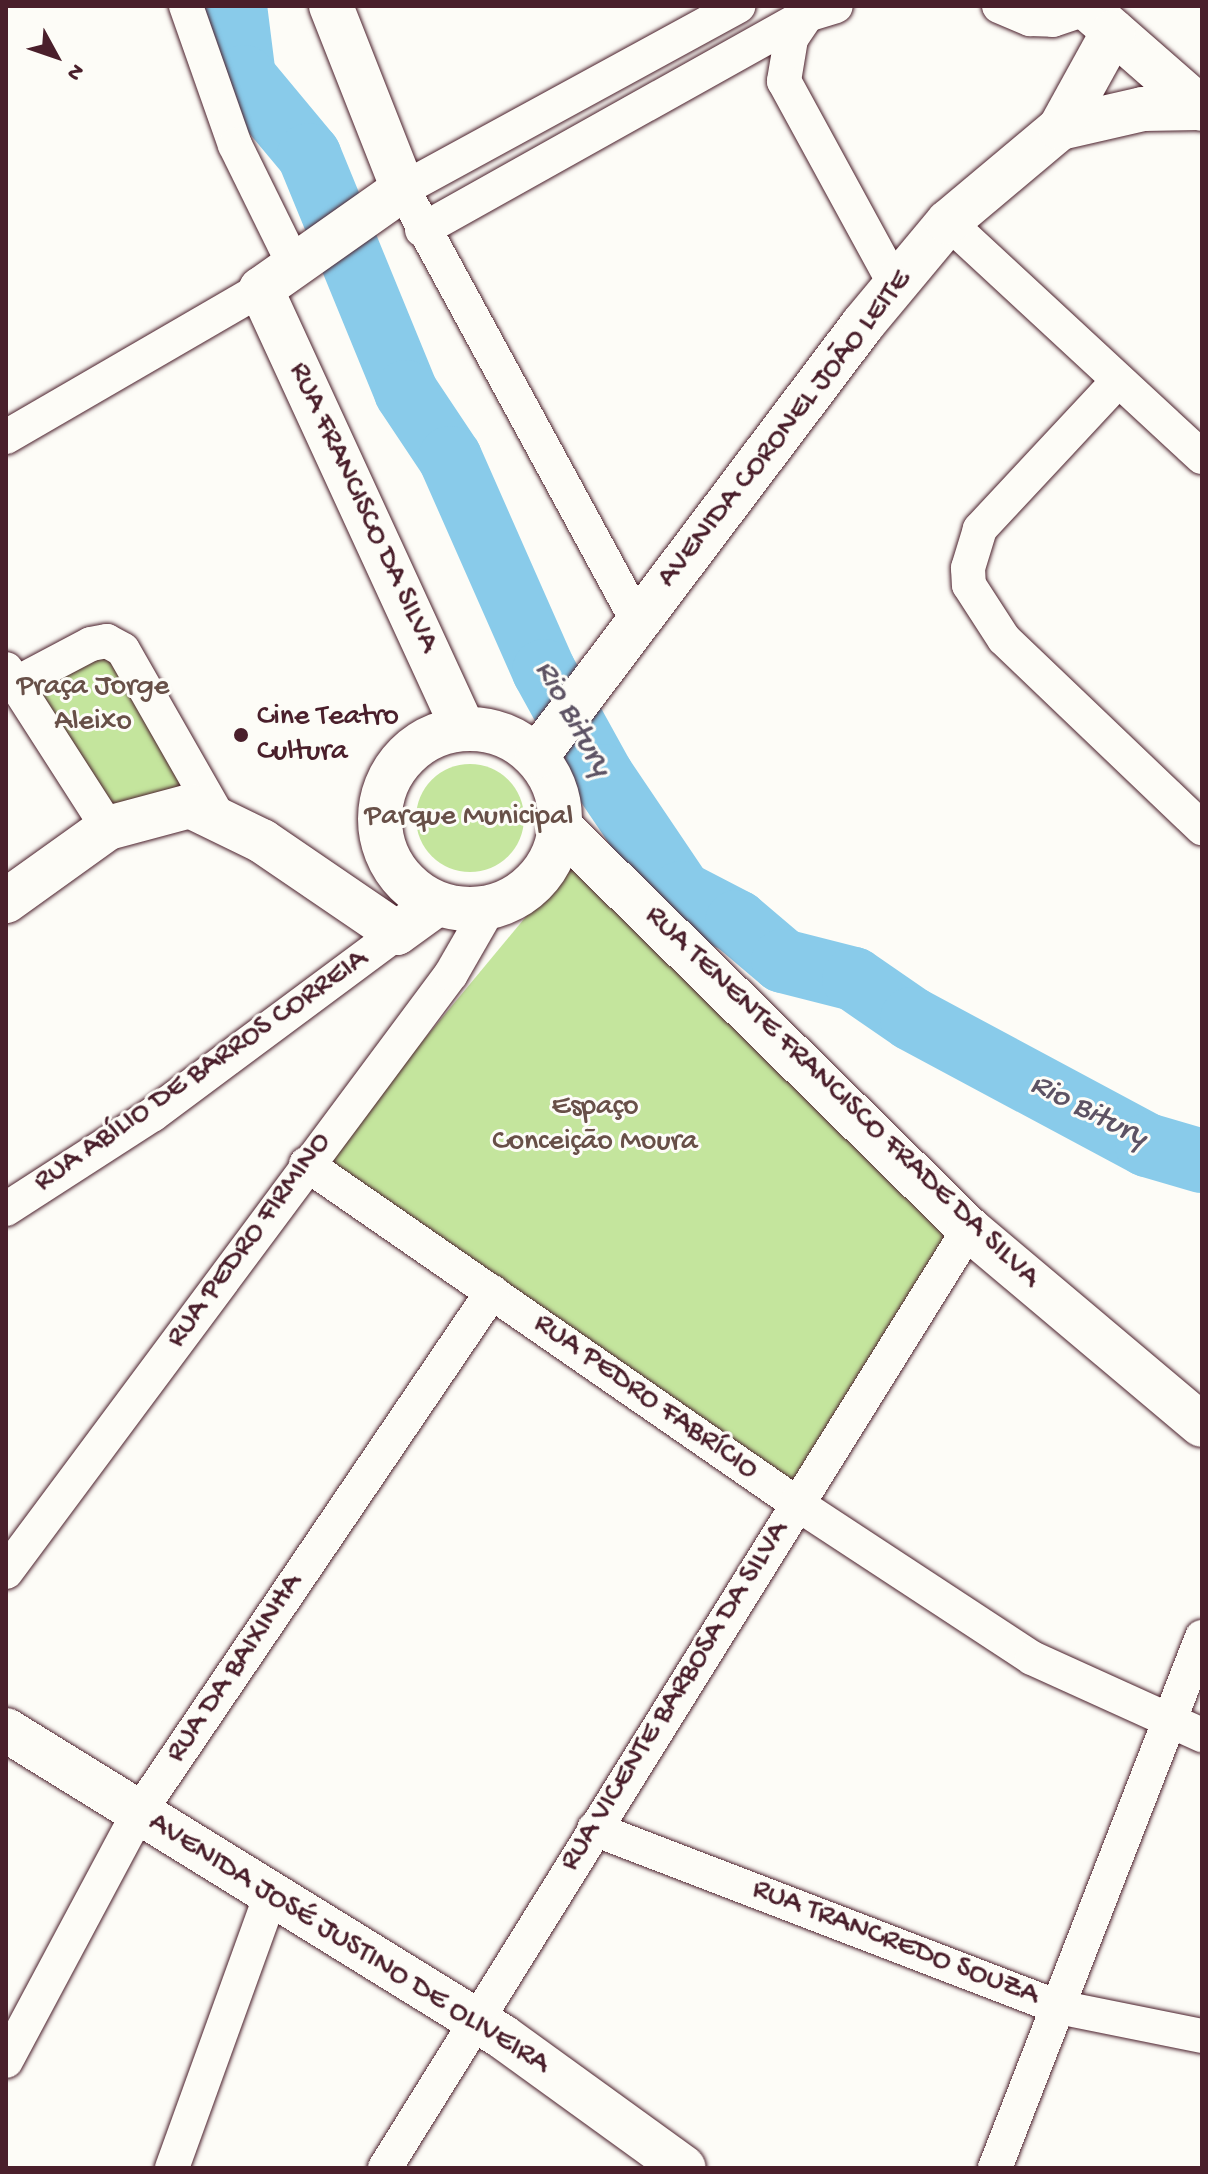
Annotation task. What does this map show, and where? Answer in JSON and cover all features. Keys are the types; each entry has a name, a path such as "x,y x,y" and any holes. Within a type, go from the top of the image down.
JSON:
{"street":[{"path":"186,6 235,145 289,269"},
{"path":"331,6 386,200 422,230 628,636"},
{"path":"6,437 289,269 386,200 738,6"},
{"path":"999,6 1030,19 1099,16 1201,109"},
{"path":"422,230 821,10"},
{"path":"821,10 791,39 784,81 895,285"},
{"name":"AVENIDA CORONEL JOÃO LEITE","path":"1060,128 1099,16"},
{"name":"AVENIDA CORONEL JOÃO LEITE","path":"545,745 895,285 948,222 1060,128 1143,109 1201,109"},
{"path":"948,222 1116,383 1202,457"},
{"name":"RUA FRANCISCO DA SILVA","path":"289,269 463,728"},
{"path":"1116,383 980,529 968,568 969,585 1004,639 1202,828"},
{"path":"108,828 11,676 91,644 107,641 123,650 217,815"},
{"path":"463,728 490,729 545,745 559,801 560,827 553,855 538,879 516,897 489,908 437,904 411,888 391,866 380,837 379,806 389,777 408,752 433,735 463,728"},
{"path":"6,901 108,828 190,806 217,815 397,933 437,904"},
{"name":"RUA TENENTE FRANCISCO FRADE DA SILVA","path":"560,827 969,1229 1202,1425"},
{"name":"RUA PEDRO FIRMINO","path":"6,1572 306,1164 451,974 489,908"},
{"name":"RUA ABÍLIO DE BARROS CORREIA","path":"6,1209 152,1115 397,933"},
{"name":"RUA PEDRO FABRÍCIO","path":"306,1164 796,1503 1032,1658 1202,1735"},
{"name":"RUA VICENTE BARBOSA DA SILVA","path":"385,2168 969,1229"},
{"name":"RUA DA BAIXINHA","path":"6,2061 138,1814 492,1292"},
{"path":"995,2168 1202,1637"},
{"name":"AVENIDA JOSÉ JUSTINO DE OLIVEIRA","path":"6,1730 270,1897 475,2020 684,2168"},
{"name":"RUA TRANCREDO SOUZA","path":"594,1829 1058,2007 1202,2036"},
{"path":"172,2168 270,1897"}],"green space":[{"name":"Praça Jorge Aleixo","path":"107,641 217,815 108,828 15,684"},
{"name":"Parque Municipal","path":"470,764 491,768 508,780 520,797 524,818 520,839 508,856 491,868 470,872 449,868 432,856 420,839 416,818 420,797 432,780 449,768"},
{"name":"Espaço Conceição Moura","path":"582,849 959,1230 792,1489 324,1160"}],"waterway":[{"name":"Rio Bitury","path":"235,6 244,77 309,155 406,392 450,458 544,671 602,776 681,893 737,922 783,961 854,979 912,1019 1147,1145 1202,1161"}],"place":[{"name":"Cine Teatro Cultura","path":"241,735"}]}
